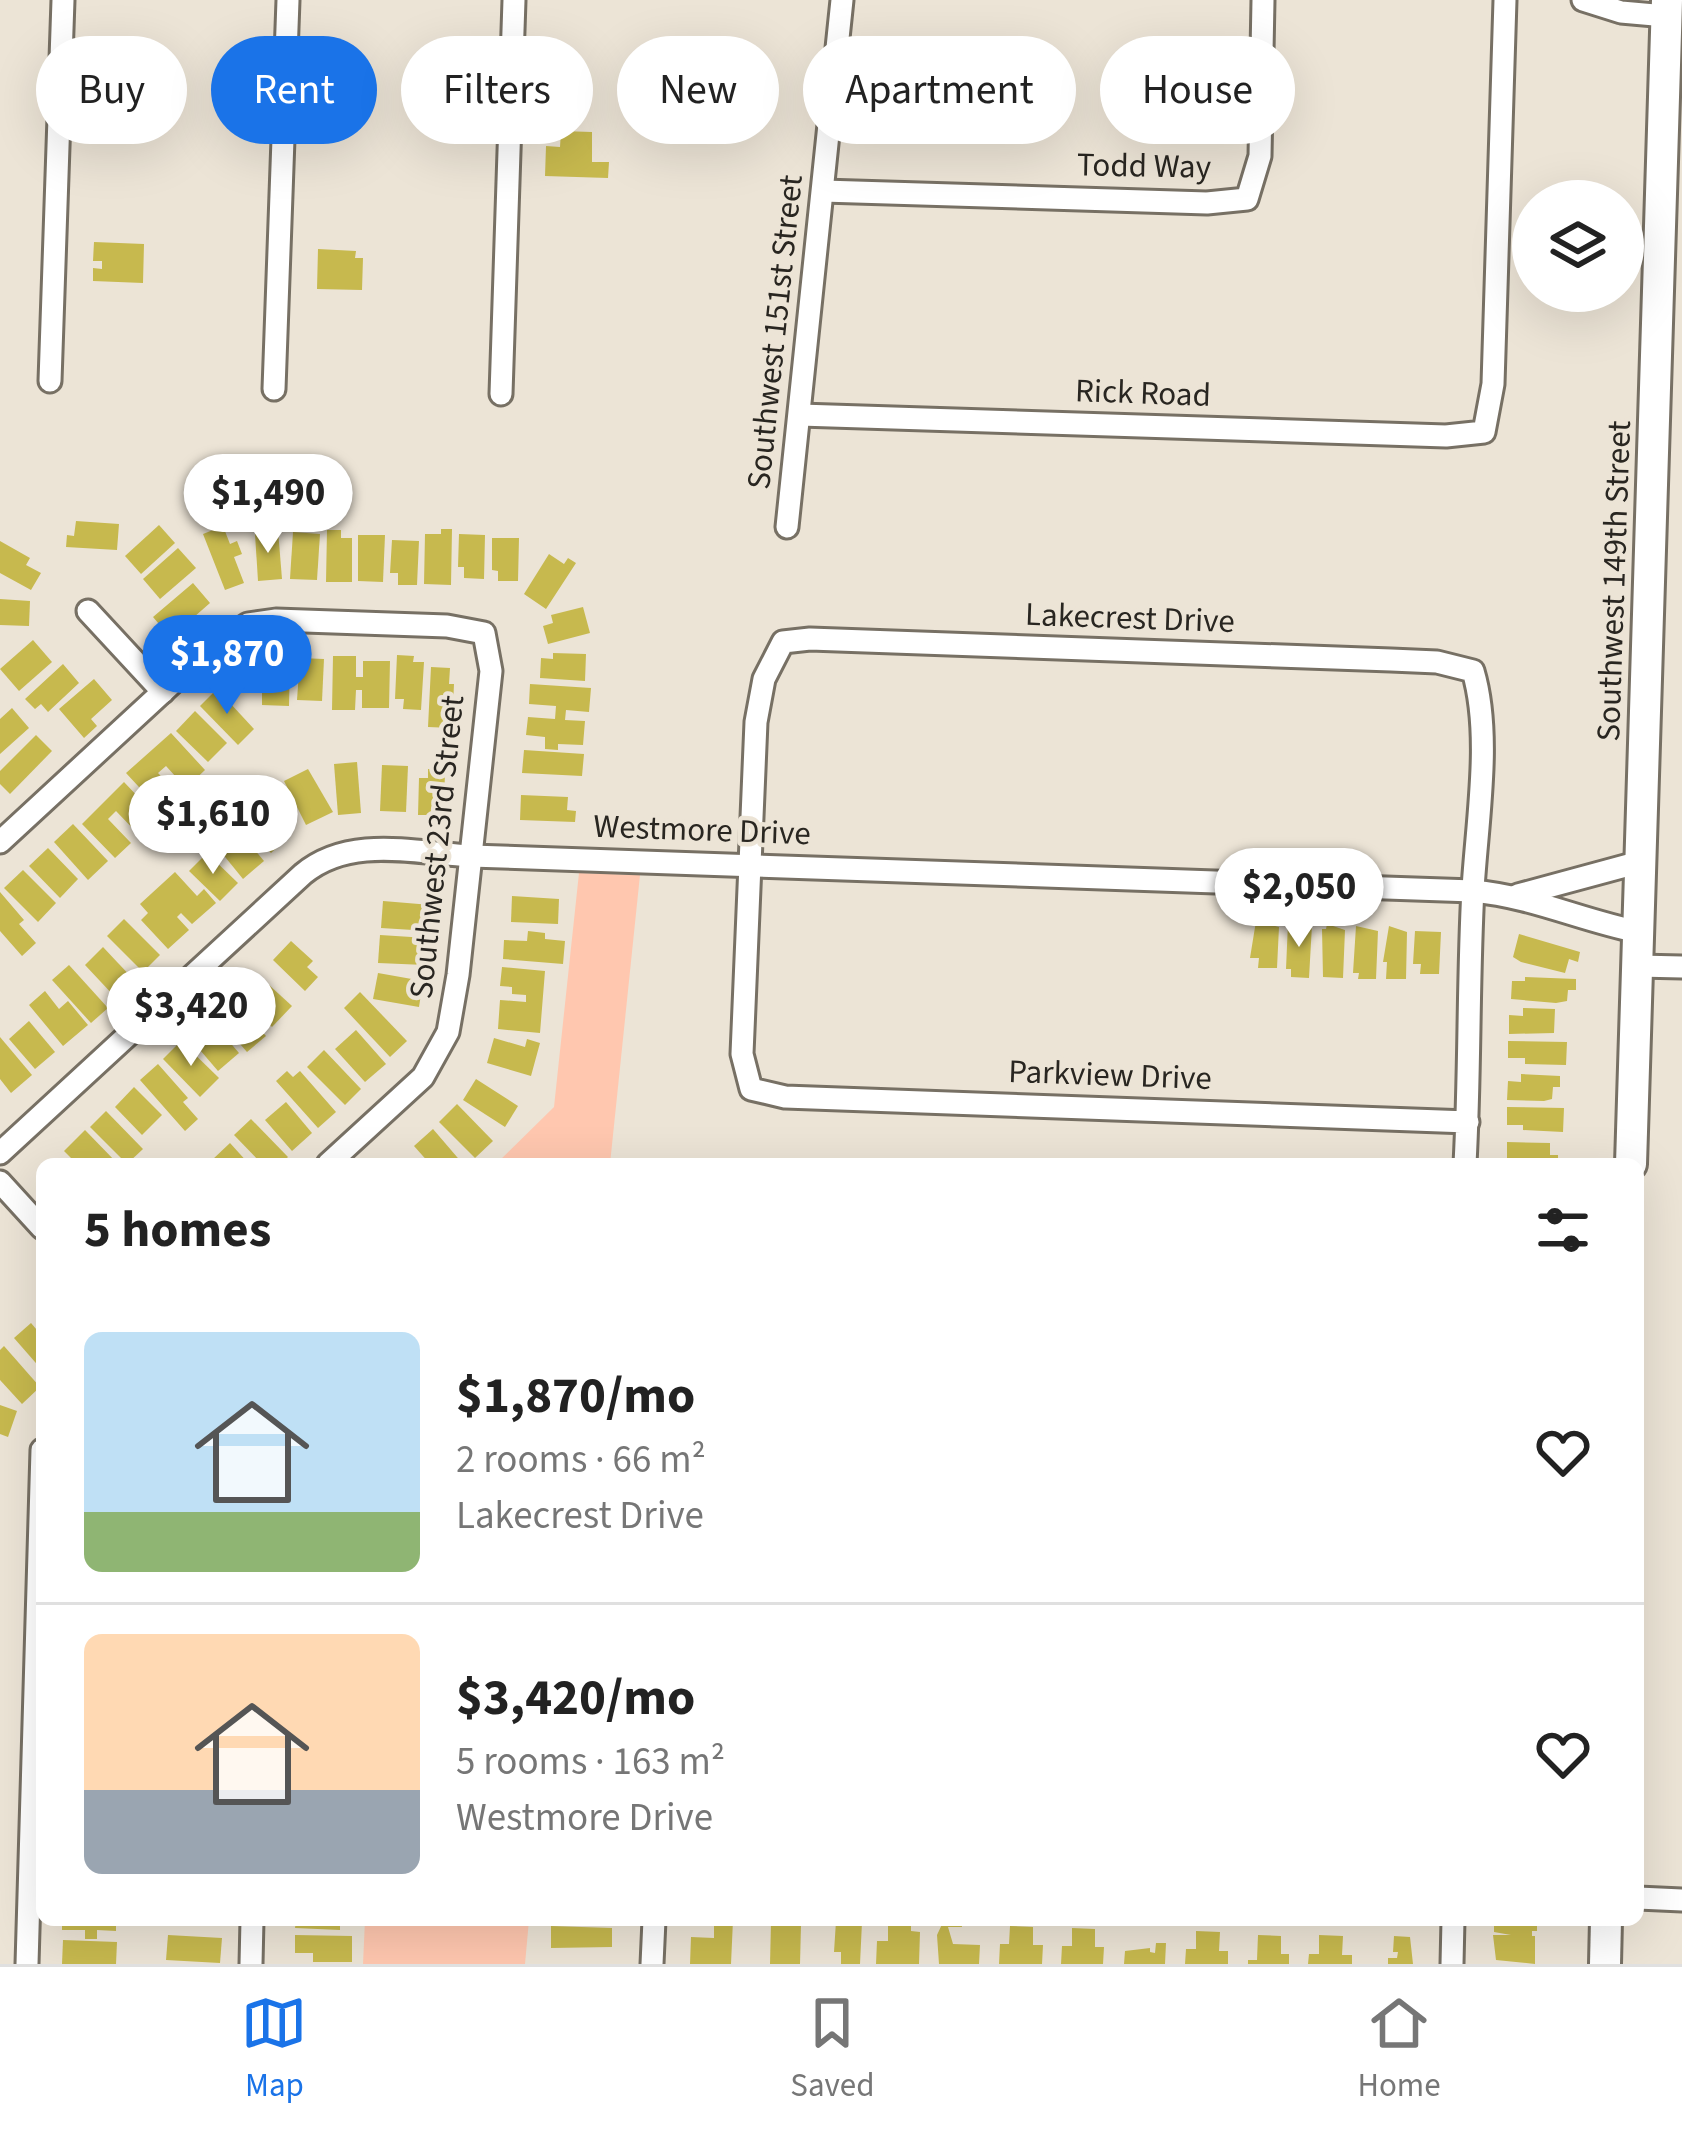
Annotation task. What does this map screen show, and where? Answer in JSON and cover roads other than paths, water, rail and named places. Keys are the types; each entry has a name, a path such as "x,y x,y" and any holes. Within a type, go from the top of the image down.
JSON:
{"street":[{"path":"50,381 63,0"},
{"path":"274,389 288,0"},
{"path":"501,394 514,0"},
{"name":"Southwest 151st Street","path":"787,527 842,0"},
{"name":"Todd Way","path":"823,190 1208,203 1247,199 1260,156 1263,0"},
{"name":"Rick Road","path":"800,415 1446,436 1484,432 1493,385 1505,0"},
{"path":"1583,0 1621,12 1667,8"},
{"name":"Southwest 149th Street","path":"1631,1158 1667,8"},
{"path":"0,842 163,692 88,611"},
{"name":"Southwest 23rd Street","path":"163,692 207,651 248,624 276,620 448,626 484,633 490,671 454,1009 443,1045 423,1077 335,1158"},
{"name":"Lakecrest Drive","path":"749,865 756,722 764,679 783,642 831,640 1414,661 1473,670 1482,702 1473,891"},
{"name":"Westmore Drive","path":"0,1153 320,860 340,852 368,849 1473,891 1518,895 1597,924 1639,932"},
{"name":"Westmore Drive","path":"1518,895 1640,862"},
{"name":"Parkview Drive","path":"749,865 742,1054 751,1089 785,1096 1468,1122"},
{"path":"1465,1158 1473,891"},
{"path":"1638,966 1682,967"},
{"path":"0,1182 36,1221"},
{"path":"27,1964 36,1656"},
{"path":"1644,1898 1682,1900"},
{"path":"251,1964 252,1926"},
{"path":"652,1964 654,1926"},
{"path":"1451,1964 1453,1926"},
{"path":"1605,1964 1606,1926"}]}
